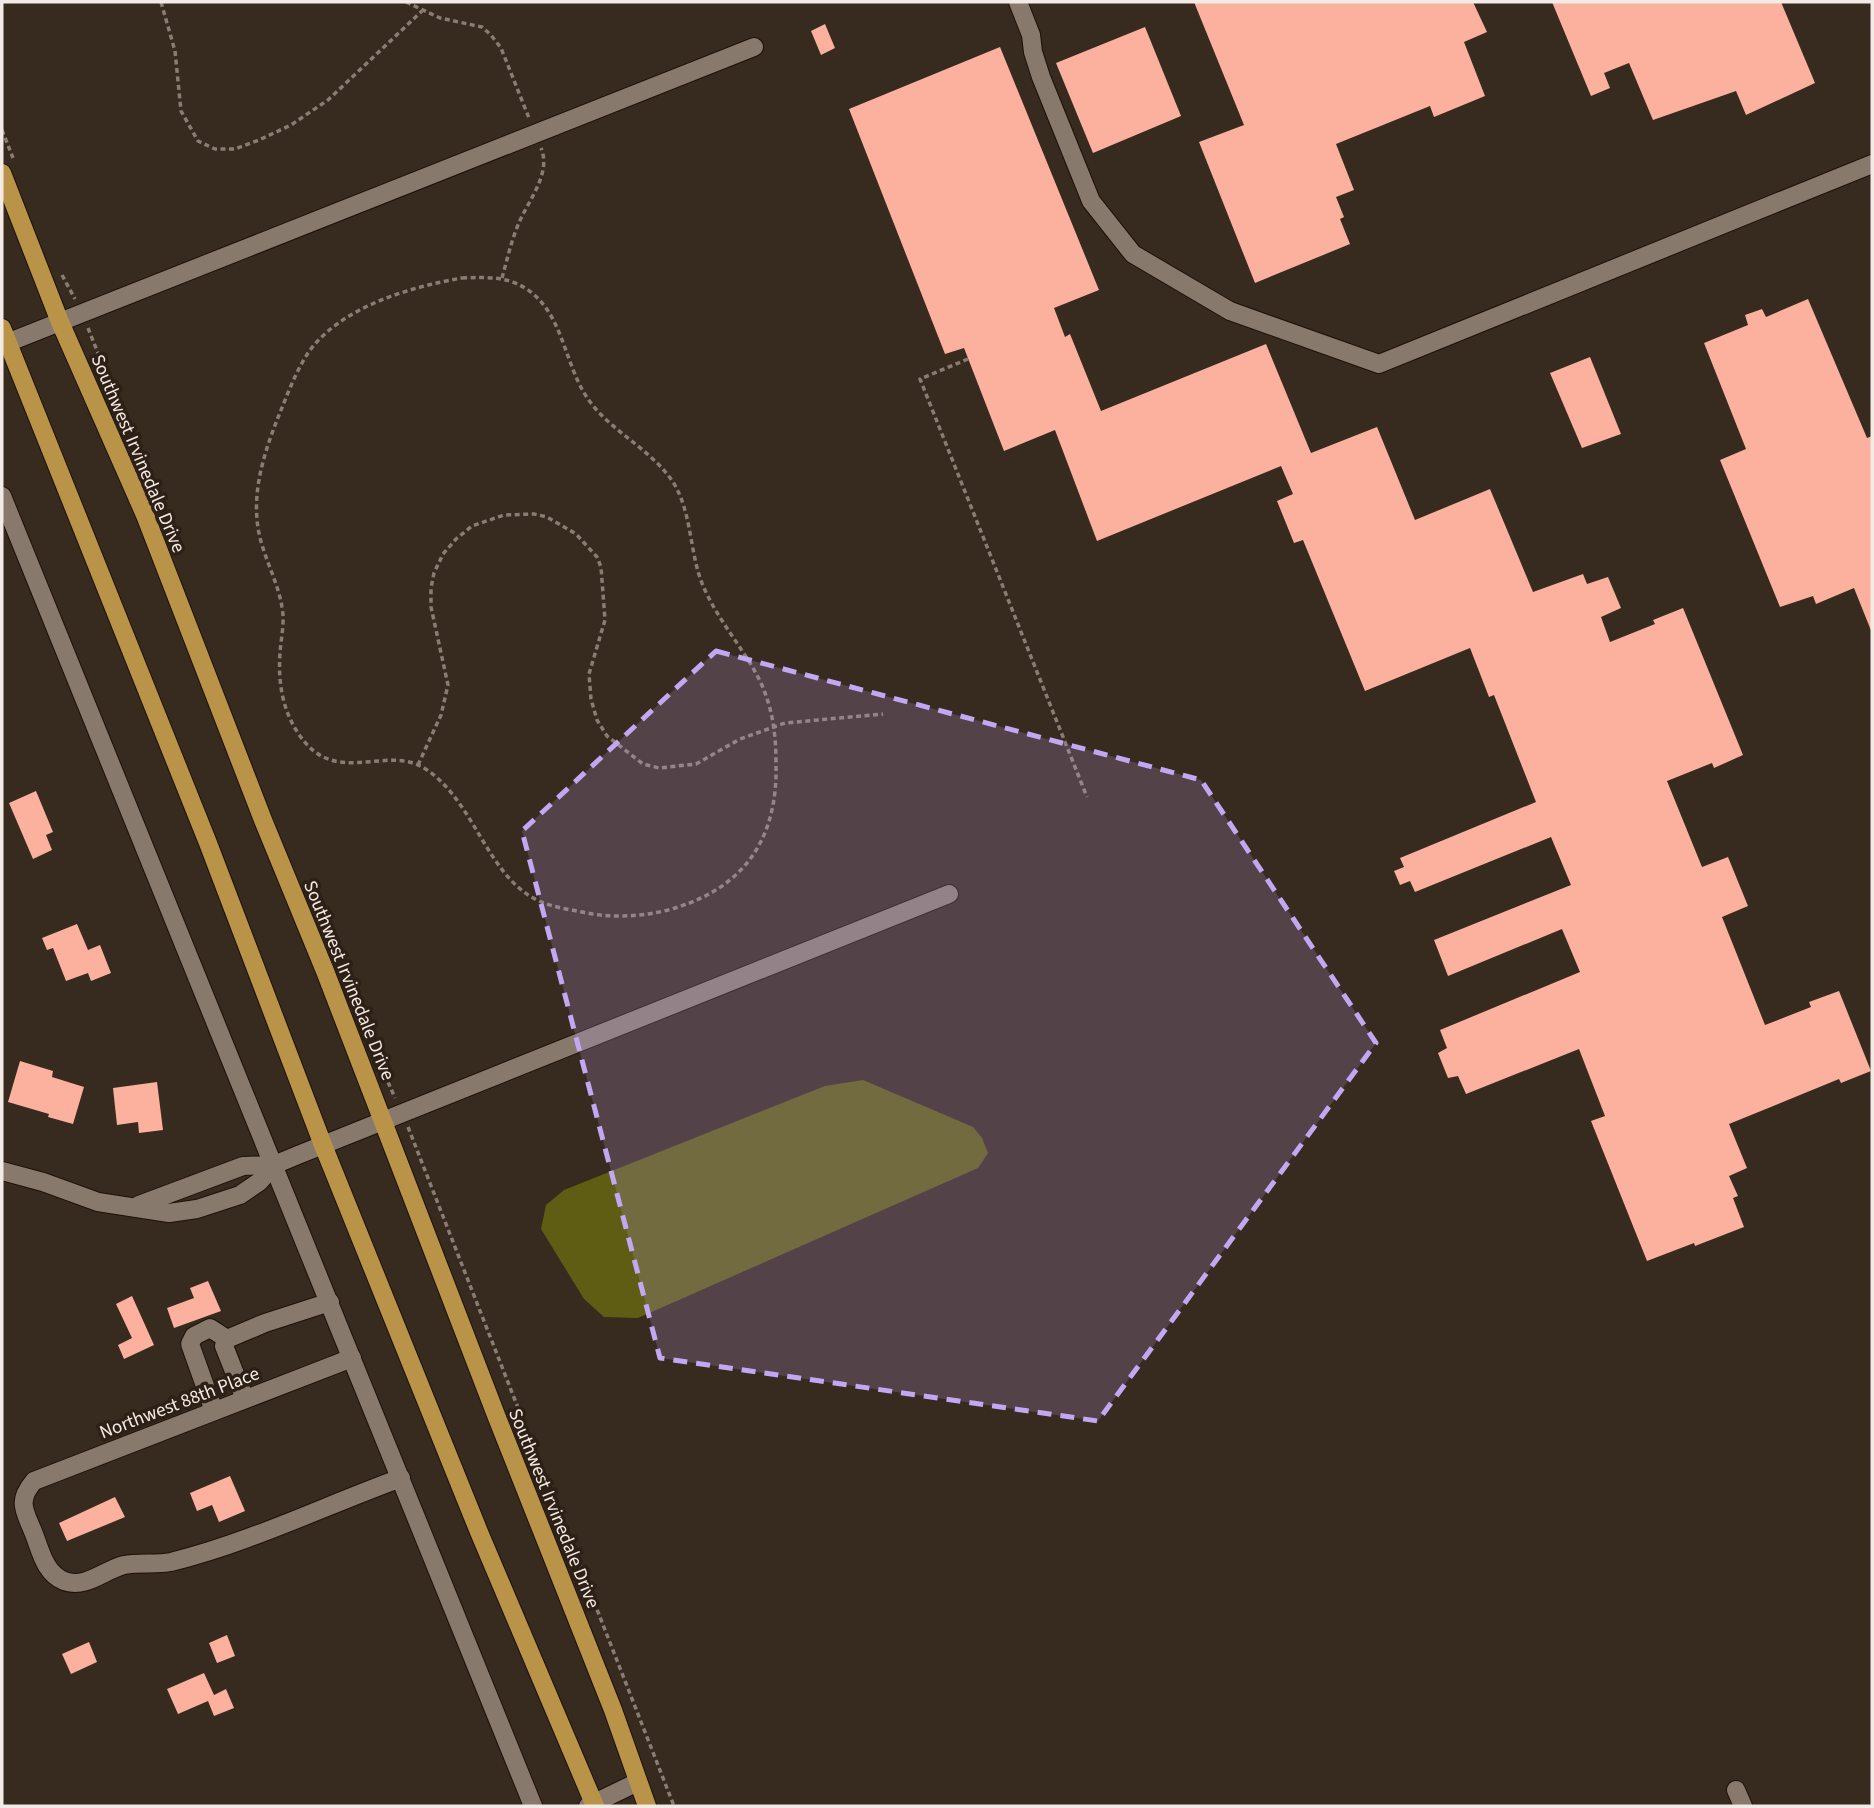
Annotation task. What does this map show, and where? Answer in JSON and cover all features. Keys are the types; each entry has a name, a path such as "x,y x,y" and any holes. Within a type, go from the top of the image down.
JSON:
{"main road":[{"name":"Southwest Irvinedale Drive","path":"2,173 60,322 145,515 613,1710 647,1806"},
{"path":"4,339 208,843 323,1144 592,1805"}],"street":[{"path":"1018,2 1031,35 1041,77 1091,201 1133,254 1230,311 1379,364 1872,164"},
{"path":"4,339 60,322 754,47"},
{"path":"2,496 533,1806"},
{"path":"135,1206 243,1166 274,1165 948,894"},
{"path":"2,1171 43,1182 98,1202 169,1213 197,1209 240,1195 259,1182 274,1165"},
{"path":"245,1399 224,1346 227,1339 265,1323 330,1302"},
{"path":"214,1411 190,1344 194,1336 210,1328 227,1339"},
{"name":"Northwest 88th Place","path":"352,1358 34,1481 25,1492 22,1505 43,1558 52,1575 68,1582 90,1581 122,1566 168,1563 223,1547 401,1478"},
{"path":"592,1805 638,1782"}],"path":[{"path":"161,2 176,51 181,111 198,141 215,149 235,149 260,140 290,125 328,100 422,11 406,2"},
{"path":"462,278 502,278 530,291 542,303 556,328 586,397 598,412 672,480 685,510 699,576 706,594 762,686 775,726 775,802 772,818 761,845 741,869 715,891 681,905 630,916 591,914 564,909 541,902 524,892 498,862 459,803 428,770 398,761 353,764 335,761 315,752 296,731 284,703 279,680 282,606 258,528 257,490 269,442 282,407 309,352 342,321 411,288 462,278"},
{"path":"968,359 920,379 1087,797"},
{"path":"418,765 441,715 448,685 431,607 434,573 443,554 456,539 472,526 504,515 534,514 563,524 597,557 601,567 606,620 589,674 591,699 597,720 607,736 643,764 659,768 696,764 740,739 775,726 883,714"},
{"path":"413,1139 674,1806"}],"highlighted area":[{"path":"716,651 1201,780 1376,1043 1098,1421 660,1358 522,831"}],"shaded area":[{"path":"863,1080 973,1127 982,1138 988,1153 978,1168 638,1318 604,1317 584,1299 541,1229 546,1205 564,1190 825,1086"}],"building":[{"path":"1194,2 1473,2 1487,32 1464,42 1485,96 1434,117 1430,106 1336,144 1354,190 1336,197 1344,217 1340,219 1350,244 1255,283 1199,142 1244,125"},
{"path":"1552,2 1781,2 1815,83 1746,115 1736,91 1653,120 1629,63 1604,73 1610,88 1591,96"},
{"path":"825,24 835,48 821,55 811,31"},
{"path":"1145,27 1181,116 1093,153 1056,63"},
{"path":"1000,47 1099,290 1054,308 1065,337 1070,334 1101,411 1266,344 1311,453 1377,427 1415,520 1490,489 1533,592 1583,574 1587,584 1608,577 1621,608 1601,617 1610,642 1655,624 1653,620 1683,608 1743,755 1714,768 1712,763 1667,781 1702,867 1728,857 1748,906 1722,917 1765,1025 1811,1007 1809,1002 1839,991 1871,1071 1841,1083 1839,1079 1729,1124 1747,1168 1729,1176 1738,1196 1733,1198 1744,1227 1647,1261 1591,1121 1605,1116 1579,1049 1466,1094 1458,1076 1448,1078 1438,1053 1447,1048 1440,1030 1580,972 1562,929 1448,976 1434,940 1571,885 1551,837 1415,892 1410,881 1400,885 1394,871 1404,867 1400,858 1536,802 1494,695 1489,697 1470,648 1365,691 1303,540 1294,543 1277,501 1293,494 1281,466 1097,541 1055,430 1004,451 964,348 945,354 849,109"},
{"path":"1808,299 1867,438 1872,436 1872,633 1854,588 1816,604 1813,596 1780,607 1720,460 1746,449 1704,343 1748,325 1745,315 1762,309 1766,317"},
{"path":"1590,357 1621,434 1582,448 1550,373"},
{"path":"36,791 53,832 46,835 52,850 33,859 9,803"},
{"path":"77,924 88,950 100,945 111,973 91,981 88,973 66,981 53,948 47,950 42,938"},
{"path":"20,1061 53,1071 52,1077 84,1087 73,1124 8,1102"},
{"path":"157,1082 163,1130 139,1133 138,1122 117,1125 113,1088"},
{"path":"208,1281 221,1311 174,1328 167,1308 194,1298 190,1288"},
{"path":"132,1296 154,1345 124,1359 118,1345 132,1338 116,1304"},
{"path":"230,1476 245,1511 219,1522 212,1505 197,1511 190,1493"},
{"path":"115,1497 125,1517 67,1541 59,1523"},
{"path":"227,1635 235,1656 217,1663 209,1643"},
{"path":"89,1642 97,1662 71,1674 62,1654"},
{"path":"204,1673 214,1695 226,1689 234,1708 214,1716 208,1701 178,1714 167,1689"}]}
